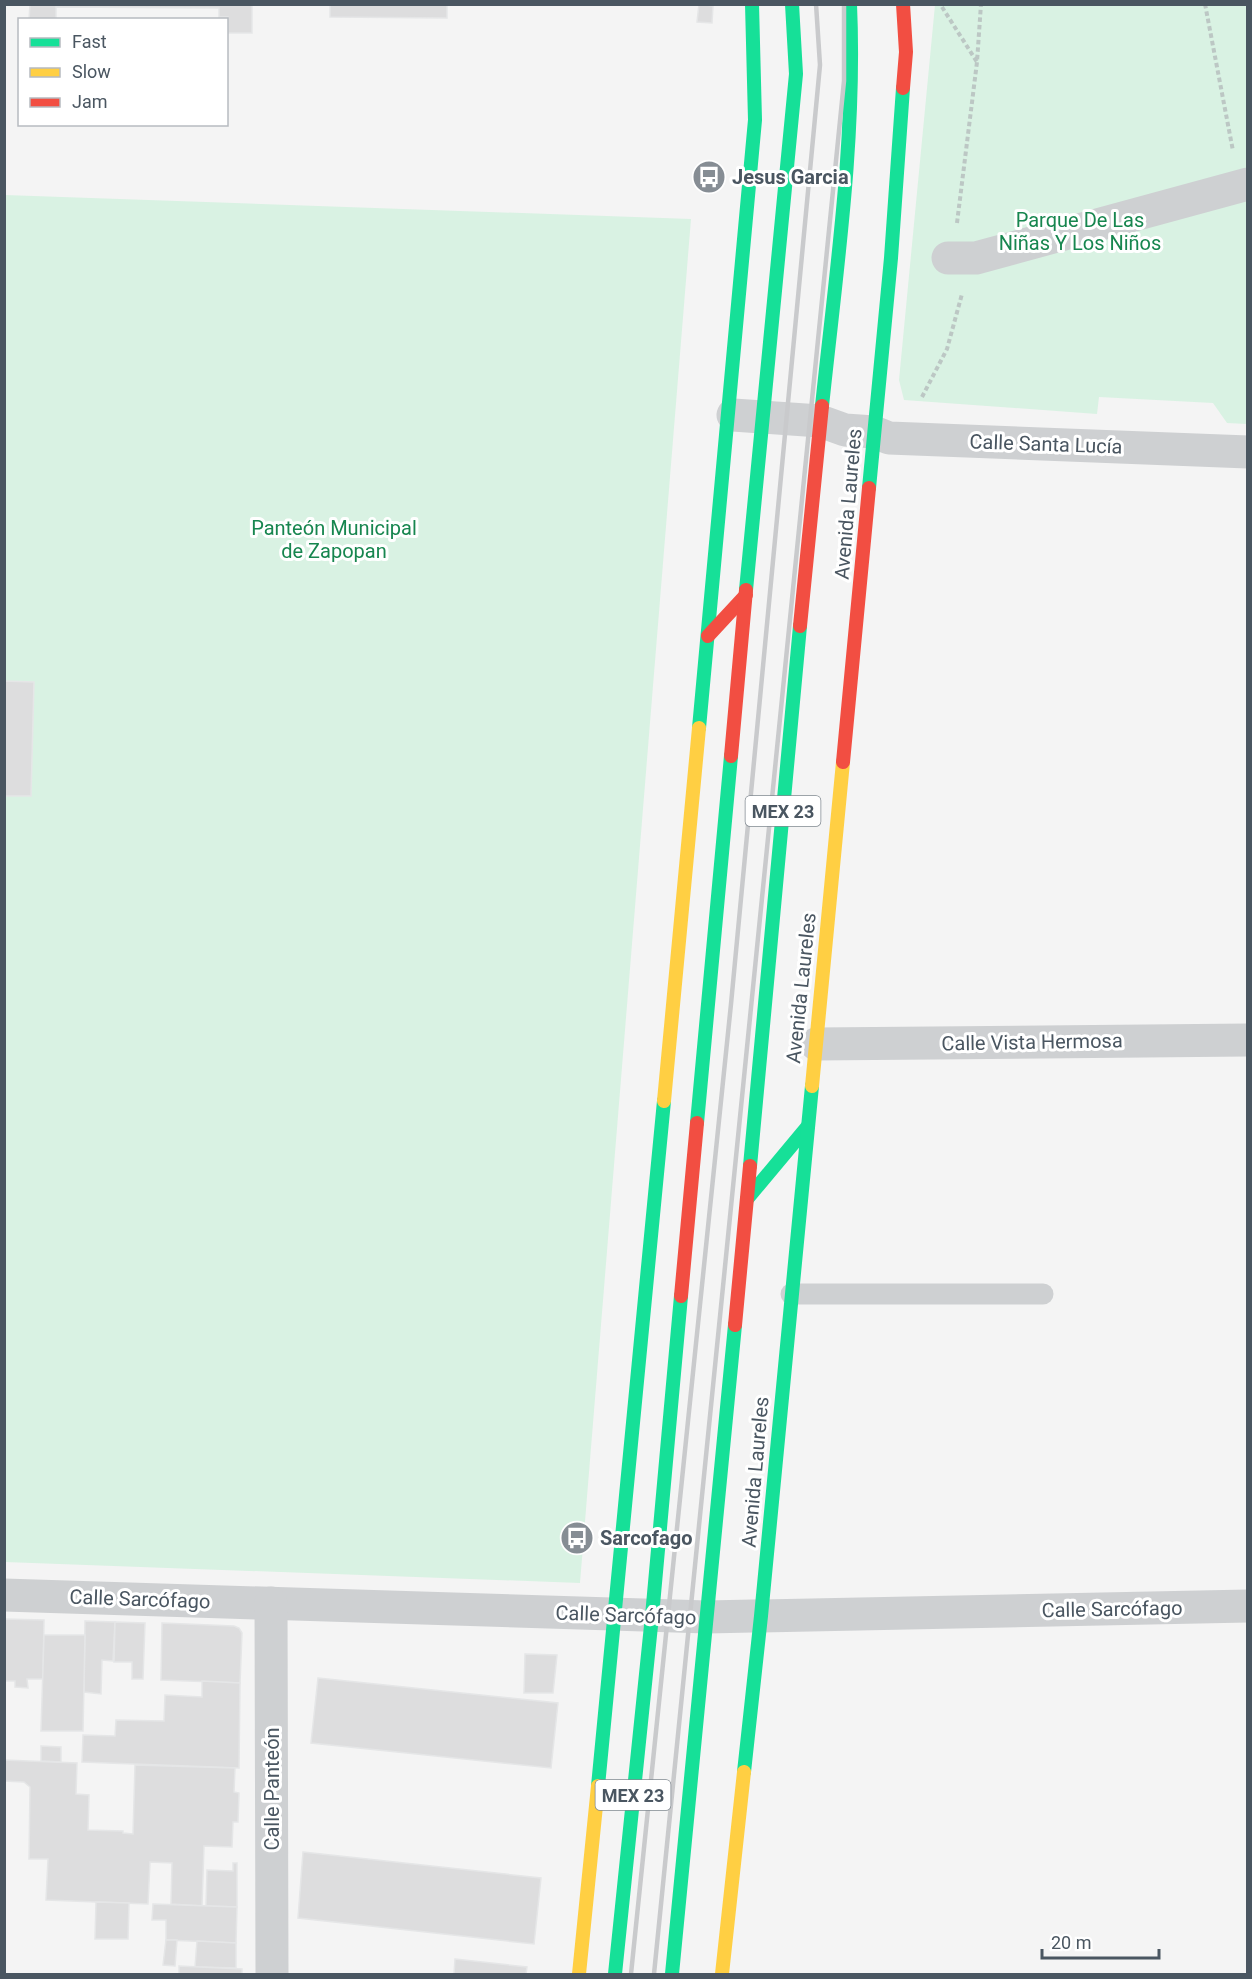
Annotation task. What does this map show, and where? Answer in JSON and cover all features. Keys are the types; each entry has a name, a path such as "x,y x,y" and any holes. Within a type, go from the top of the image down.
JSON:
{"main road":[{"path":"579,1974 729,414 754,120 752,4"},
{"name":"MEX 23","path":"615,1974 652,1616 761,424 796,74 792,4"},
{"name":"Avenida Laureles","path":"722,1974 760,1616 816,1044 839,430 839,253 852,107 853,54 850,4"},
{"name":"Avenida Laureles","path":"672,1974 747,1199 839,430 891,258 906,52 903,4"},
{"path":"906,52 915,4"},
{"path":"708,636 746,595"},
{"path":"747,1199 808,1126"}],"street":[{"path":"957,258 976,258 1244,185"},
{"name":"Calle Santa Lucía","path":"729,414 761,424 839,430 889,438 1248,452"},
{"name":"Calle Vista Hermosa","path":"816,1044 1248,1040"},
{"name":"Calle Sarcófago","path":"4,1595 615,1616 707,1617 1248,1606"},
{"name":"Calle Panteón","path":"271,1603 272,1974"}],"lane":[{"path":"791,1294 1043,1294"}],"path":[{"path":"940,4 977,62"},
{"path":"922,397 946,349 961,300 957,258 960,213 977,62 981,4"},
{"path":"1205,4 1244,185"}],"green space":[{"name":"Parque De Las Niñas Y Los Niños","path":"935,5 1247,5 1247,424 1227,423 1213,403 1099,397 1097,414 904,400 899,380"},
{"name":"Panteón Municipal de Zapopan","path":"5,195 691,219 580,1583 5,1562"}],"building":[{"path":"30,4 252,4 252,33 228,33 228,17 219,17 219,8 56,7 56,18 29,18"},
{"path":"330,4 447,4 447,18 330,17"},
{"path":"699,4 713,6 712,23 697,22"},
{"path":"4,681 34,682 31,796 4,796"},
{"path":"4,1619 44,1620 43,1679 27,1679 28,1688 15,1687 15,1681 4,1681"},
{"path":"85,1621 115,1622 113,1661 102,1660 101,1694 84,1692"},
{"path":"115,1622 145,1623 143,1679 132,1679 132,1662 114,1662"},
{"path":"162,1623 239,1628 242,1633 240,1683 161,1680"},
{"path":"44,1635 85,1635 83,1731 41,1731"},
{"path":"525,1654 557,1655 553,1693 524,1693"},
{"path":"318,1678 558,1703 551,1768 311,1743"},
{"path":"202,1681 240,1683 239,1768 82,1762 83,1735 115,1736 116,1720 164,1721 165,1695 202,1697"},
{"path":"41,1746 61,1747 61,1762 41,1761"},
{"path":"4,1760 77,1763 76,1794 89,1795 88,1830 123,1831 123,1833 133,1834 135,1765 235,1768 234,1792 239,1793 238,1822 233,1822 232,1847 204,1846 202,1906 171,1904 172,1863 150,1862 148,1904 46,1900 48,1859 29,1859 30,1787 24,1782 4,1781"},
{"path":"303,1852 541,1878 534,1944 298,1918"},
{"path":"233,1863 237,1863 237,1907 206,1906 207,1870 233,1871"},
{"path":"96,1902 129,1903 128,1939 95,1939"},
{"path":"153,1904 237,1907 236,1943 166,1940 166,1920 152,1920"},
{"path":"166,1940 177,1940 175,1966 163,1965"},
{"path":"197,1941 236,1943 236,1968 195,1967"},
{"path":"455,1959 527,1967 526,1974 454,1974"},
{"path":"179,1966 242,1969 242,1974 179,1974"}],"railway":[{"path":"631,1974 731,1004 820,65 816,4"},
{"path":"654,1974 844,81 844,4"}],"traffic: fast":[{"path":"699,728 755,120 752,4"},
{"path":"746,590 796,74 792,4"},
{"path":"822,406 844,205 850,105 850,4"},
{"path":"869,488 891,258 903,88"},
{"path":"750,1166 800,626"},
{"path":"697,1123 731,756"},
{"path":"744,1772 812,1086"},
{"path":"598,1786 664,1101"},
{"path":"747,1199 808,1126"},
{"path":"615,1974 652,1616 681,1296"},
{"path":"672,1974 735,1325"}],"traffic: slow":[{"path":"664,1101 699,728"},
{"path":"812,1086 843,762"},
{"path":"722,1974 744,1772"},
{"path":"579,1974 598,1786"}],"traffic: jam":[{"path":"903,4 906,52 903,88"},
{"path":"800,626 822,406"},
{"path":"843,762 869,488"},
{"path":"731,756 746,590"},
{"path":"708,636 746,595"},
{"path":"681,1296 697,1123"},
{"path":"735,1325 750,1166"}],"place":[{"name":"Jesus Garcia","path":"709,177"},
{"name":"Sarcofago","path":"577,1538"}]}
